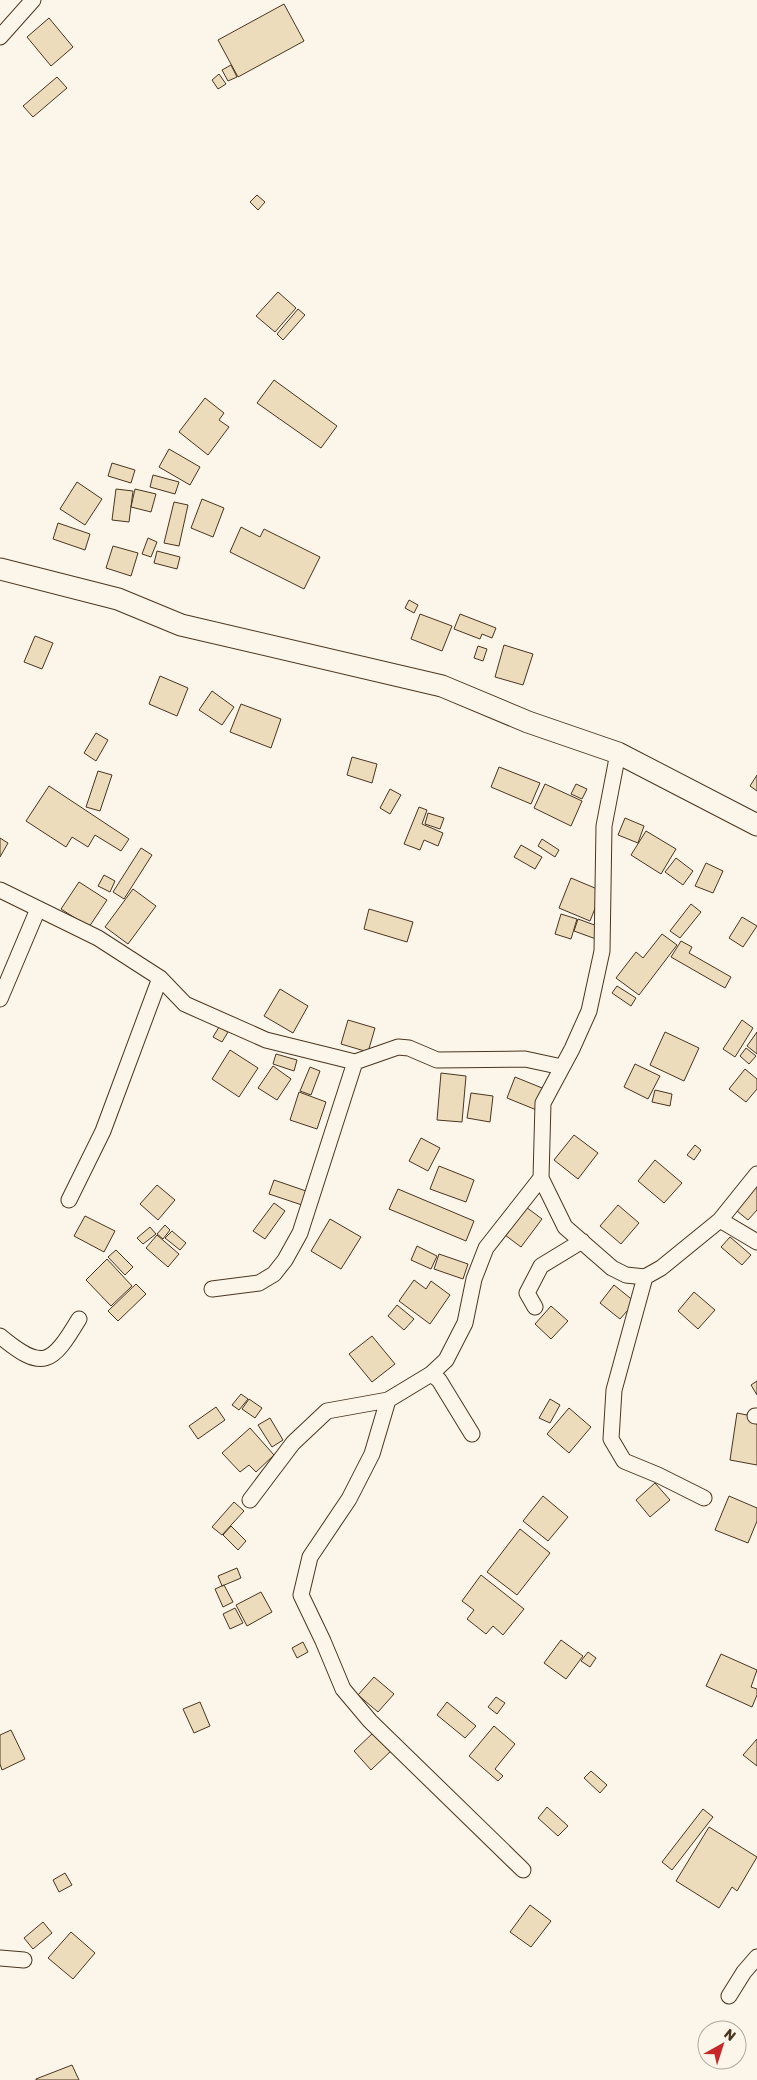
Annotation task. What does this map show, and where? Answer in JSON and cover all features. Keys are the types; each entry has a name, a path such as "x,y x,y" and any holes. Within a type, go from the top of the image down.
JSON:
{"main road":[{"path":"0,569 118,599 181,625 442,686 528,722 618,753 757,825"}],"street":[{"path":"0,37 33,0"},
{"path":"618,753 604,826 602,951 589,1011 543,1104 541,1178 565,1227 612,1268 626,1276 645,1276 661,1268 720,1220 757,1174"},
{"path":"0,890 98,938 160,978 185,1004 266,1040 355,1062 398,1047 409,1048 438,1060 525,1059 562,1067"},
{"path":"0,999 38,909"},
{"path":"68,1200 103,1131 160,978"},
{"path":"212,1289 259,1283 274,1274 285,1260 300,1233 355,1062"},
{"path":"250,1500 293,1443 327,1411 388,1400 431,1374 446,1360 465,1323 474,1279 486,1248 541,1178"},
{"path":"720,1220 757,1242"},
{"path":"534,1307 527,1293 541,1266 582,1241"},
{"path":"645,1276 614,1390 610,1439 624,1462 658,1475 704,1498"},
{"path":"0,1336 20,1353 35,1358 49,1357 63,1345 79,1319"},
{"path":"431,1374 439,1380 472,1434"},
{"path":"388,1400 372,1454 348,1499 310,1557 300,1595 323,1640 343,1689 370,1721 523,1870"},
{"path":"728,1996 757,1957"},
{"path":"0,1958 24,1960"}],"building":[{"path":"284,4 304,41 238,77 218,40"},
{"path":"49,18 73,47 51,66 27,37"},
{"path":"231,65 237,77 228,81 222,70"},
{"path":"219,74 226,84 218,89 212,80"},
{"path":"57,77 67,88 33,117 23,106"},
{"path":"257,195 265,202 258,210 250,202"},
{"path":"278,292 296,308 275,332 256,316"},
{"path":"298,309 305,315 283,340 277,334"},
{"path":"274,380 337,426 321,448 257,403"},
{"path":"205,398 224,413 219,420 229,427 208,455 179,432"},
{"path":"169,449 200,467 190,485 159,467"},
{"path":"112,463 135,470 131,483 108,476"},
{"path":"153,475 179,482 175,494 150,487"},
{"path":"77,482 102,499 85,525 60,509"},
{"path":"116,489 133,491 129,522 112,520"},
{"path":"135,489 156,494 151,512 131,507"},
{"path":"202,499 224,508 213,537 191,528"},
{"path":"174,502 188,505 179,546 164,543"},
{"path":"58,523 90,534 85,550 53,539"},
{"path":"241,527 260,537 264,529 320,557 304,589 230,552"},
{"path":"148,538 157,542 151,557 142,554"},
{"path":"113,546 138,553 131,576 106,568"},
{"path":"157,551 180,557 177,569 154,563"},
{"path":"409,600 418,605 414,613 405,608"},
{"path":"420,614 452,626 442,651 411,639"},
{"path":"460,614 496,628 492,638 482,634 480,639 454,629"},
{"path":"35,636 53,643 42,669 24,662"},
{"path":"504,645 533,654 523,685 495,677"},
{"path":"478,646 487,649 483,661 474,658"},
{"path":"160,676 188,688 177,716 149,704"},
{"path":"212,691 234,707 222,725 199,710"},
{"path":"241,704 281,719 271,748 230,732"},
{"path":"96,733 108,740 96,761 84,753"},
{"path":"352,757 377,764 372,783 347,775"},
{"path":"499,767 540,783 531,804 491,787"},
{"path":"98,771 112,775 100,811 86,807"},
{"path":"757,775 757,791 750,786"},
{"path":"545,784 582,801 571,826 534,808"},
{"path":"576,784 587,789 582,799 571,794"},
{"path":"49,786 129,839 121,851 95,835 88,847 72,837 66,847 26,821"},
{"path":"390,789 401,795 390,814 380,808"},
{"path":"419,807 427,810 422,824 443,833 438,846 424,840 420,850 404,844"},
{"path":"428,813 444,818 440,829 425,824"},
{"path":"625,818 644,826 638,843 618,835"},
{"path":"646,831 676,849 661,874 631,855"},
{"path":"0,838 8,843 0,857"},
{"path":"542,839 559,850 555,857 538,846"},
{"path":"521,845 542,857 535,869 514,857"},
{"path":"141,848 152,855 124,899 113,892"},
{"path":"676,858 693,871 683,885 665,872"},
{"path":"706,863 723,871 713,893 695,886"},
{"path":"104,875 115,881 110,892 98,886"},
{"path":"571,878 602,891 590,921 559,908"},
{"path":"79,882 107,900 89,927 61,909"},
{"path":"133,889 156,906 128,944 105,927"},
{"path":"691,904 701,912 680,938 670,931"},
{"path":"369,909 413,922 407,942 364,929"},
{"path":"561,914 577,919 571,939 555,934"},
{"path":"742,917 757,926 743,947 729,938"},
{"path":"578,919 600,927 596,939 574,931"},
{"path":"662,934 677,945 639,995 616,978 636,952 643,958"},
{"path":"681,941 692,947 689,953 731,977 725,988 671,957"},
{"path":"617,986 636,998 631,1006 612,993"},
{"path":"280,989 308,1006 293,1033 264,1016"},
{"path":"348,1020 375,1028 368,1052 341,1044"},
{"path":"742,1020 753,1028 735,1057 723,1049"},
{"path":"219,1027 228,1032 222,1042 213,1037"},
{"path":"665,1032 699,1048 684,1081 650,1065"},
{"path":"757,1032 757,1054 747,1046"},
{"path":"746,1048 756,1056 749,1064 740,1056"},
{"path":"230,1050 258,1068 239,1097 212,1079"},
{"path":"276,1054 297,1060 294,1071 273,1064"},
{"path":"635,1064 660,1076 648,1099 624,1087"},
{"path":"273,1066 291,1079 277,1100 258,1088"},
{"path":"310,1067 320,1071 311,1095 300,1091"},
{"path":"745,1069 757,1079 757,1089 746,1102 729,1089"},
{"path":"441,1073 466,1076 462,1122 437,1120"},
{"path":"515,1077 547,1090 539,1111 507,1098"},
{"path":"655,1090 672,1094 670,1106 652,1102"},
{"path":"299,1092 326,1102 317,1129 290,1120"},
{"path":"471,1093 493,1096 490,1122 467,1118"},
{"path":"574,1135 598,1153 578,1179 554,1160"},
{"path":"421,1138 440,1148 428,1171 409,1161"},
{"path":"695,1145 701,1150 694,1160 687,1155"},
{"path":"655,1160 682,1183 664,1203 638,1181"},
{"path":"439,1166 474,1180 466,1202 430,1189"},
{"path":"274,1180 309,1192 305,1206 269,1194"},
{"path":"757,1183 757,1210 748,1220 726,1202"},
{"path":"157,1185 175,1200 158,1220 140,1204"},
{"path":"398,1189 474,1221 466,1241 389,1209"},
{"path":"274,1203 285,1211 265,1239 253,1231"},
{"path":"522,1204 542,1219 521,1247 501,1232"},
{"path":"618,1205 639,1223 621,1244 600,1226"},
{"path":"85,1216 115,1231 104,1252 74,1236"},
{"path":"330,1219 361,1237 341,1269 311,1251"},
{"path":"165,1225 170,1230 163,1239 157,1234"},
{"path":"150,1227 156,1234 143,1244 137,1238"},
{"path":"172,1231 186,1243 180,1250 165,1238"},
{"path":"157,1235 179,1254 168,1267 146,1248"},
{"path":"730,1237 751,1255 742,1265 721,1247"},
{"path":"417,1246 437,1256 431,1269 411,1260"},
{"path":"116,1250 133,1267 125,1275 108,1257"},
{"path":"439,1254 468,1264 463,1279 434,1269"},
{"path":"107,1259 132,1286 111,1306 86,1280"},
{"path":"414,1280 426,1289 431,1281 450,1295 430,1324 399,1301"},
{"path":"136,1284 146,1294 118,1321 108,1311"},
{"path":"614,1285 635,1302 620,1319 600,1303"},
{"path":"694,1292 715,1310 698,1329 678,1311"},
{"path":"397,1305 414,1319 404,1330 388,1316"},
{"path":"551,1306 568,1321 551,1339 535,1324"},
{"path":"372,1336 395,1364 372,1382 349,1354"},
{"path":"757,1381 757,1395 751,1385"},
{"path":"241,1394 248,1399 239,1410 232,1405"},
{"path":"249,1399 262,1408 255,1418 242,1409"},
{"path":"550,1399 560,1405 550,1423 539,1418"},
{"path":"216,1407 225,1420 198,1439 189,1426"},
{"path":"569,1408 591,1427 569,1453 547,1434"},
{"path":"737,1413 757,1417 757,1465 730,1460"},
{"path":"270,1418 283,1440 272,1447 258,1425"},
{"path":"250,1428 274,1455 256,1472 249,1465 240,1472 222,1453"},
{"path":"655,1483 670,1500 650,1517 636,1500"},
{"path":"543,1496 568,1517 548,1541 523,1521"},
{"path":"729,1496 757,1508 757,1521 748,1543 715,1530"},
{"path":"234,1502 244,1511 222,1535 212,1527"},
{"path":"231,1526 246,1541 238,1550 223,1535"},
{"path":"520,1529 550,1553 517,1595 487,1572"},
{"path":"237,1568 241,1578 222,1586 218,1576"},
{"path":"481,1575 524,1609 503,1635 493,1626 486,1634 467,1619 474,1610 462,1601"},
{"path":"224,1585 233,1602 223,1607 215,1589"},
{"path":"261,1592 272,1612 247,1626 236,1605"},
{"path":"235,1608 243,1623 230,1629 223,1614"},
{"path":"561,1640 583,1656 566,1679 544,1663"},
{"path":"303,1642 308,1652 297,1658 292,1648"},
{"path":"588,1652 596,1658 590,1667 581,1661"},
{"path":"721,1654 757,1670 751,1687 757,1689 757,1695 752,1707 706,1686"},
{"path":"374,1677 394,1694 378,1712 358,1695"},
{"path":"496,1697 505,1703 497,1714 488,1707"},
{"path":"200,1702 210,1726 194,1733 183,1709"},
{"path":"447,1702 476,1726 465,1738 437,1715"},
{"path":"494,1726 515,1744 495,1769 503,1776 498,1781 469,1756"},
{"path":"11,1730 25,1759 2,1770 0,1764 0,1735"},
{"path":"375,1731 392,1750 371,1770 354,1751"},
{"path":"757,1739 757,1766 743,1755"},
{"path":"591,1771 607,1785 600,1793 584,1778"},
{"path":"547,1807 568,1826 558,1836 538,1818"},
{"path":"703,1809 713,1817 672,1870 662,1862"},
{"path":"709,1827 757,1857 737,1891 732,1887 719,1908 676,1881"},
{"path":"65,1873 72,1885 59,1892 53,1880"},
{"path":"530,1905 551,1921 531,1947 510,1932"},
{"path":"43,1922 52,1933 33,1949 24,1938"},
{"path":"71,1932 95,1953 73,1979 48,1958"},
{"path":"72,2065 79,2080 36,2080 36,2079"}]}
